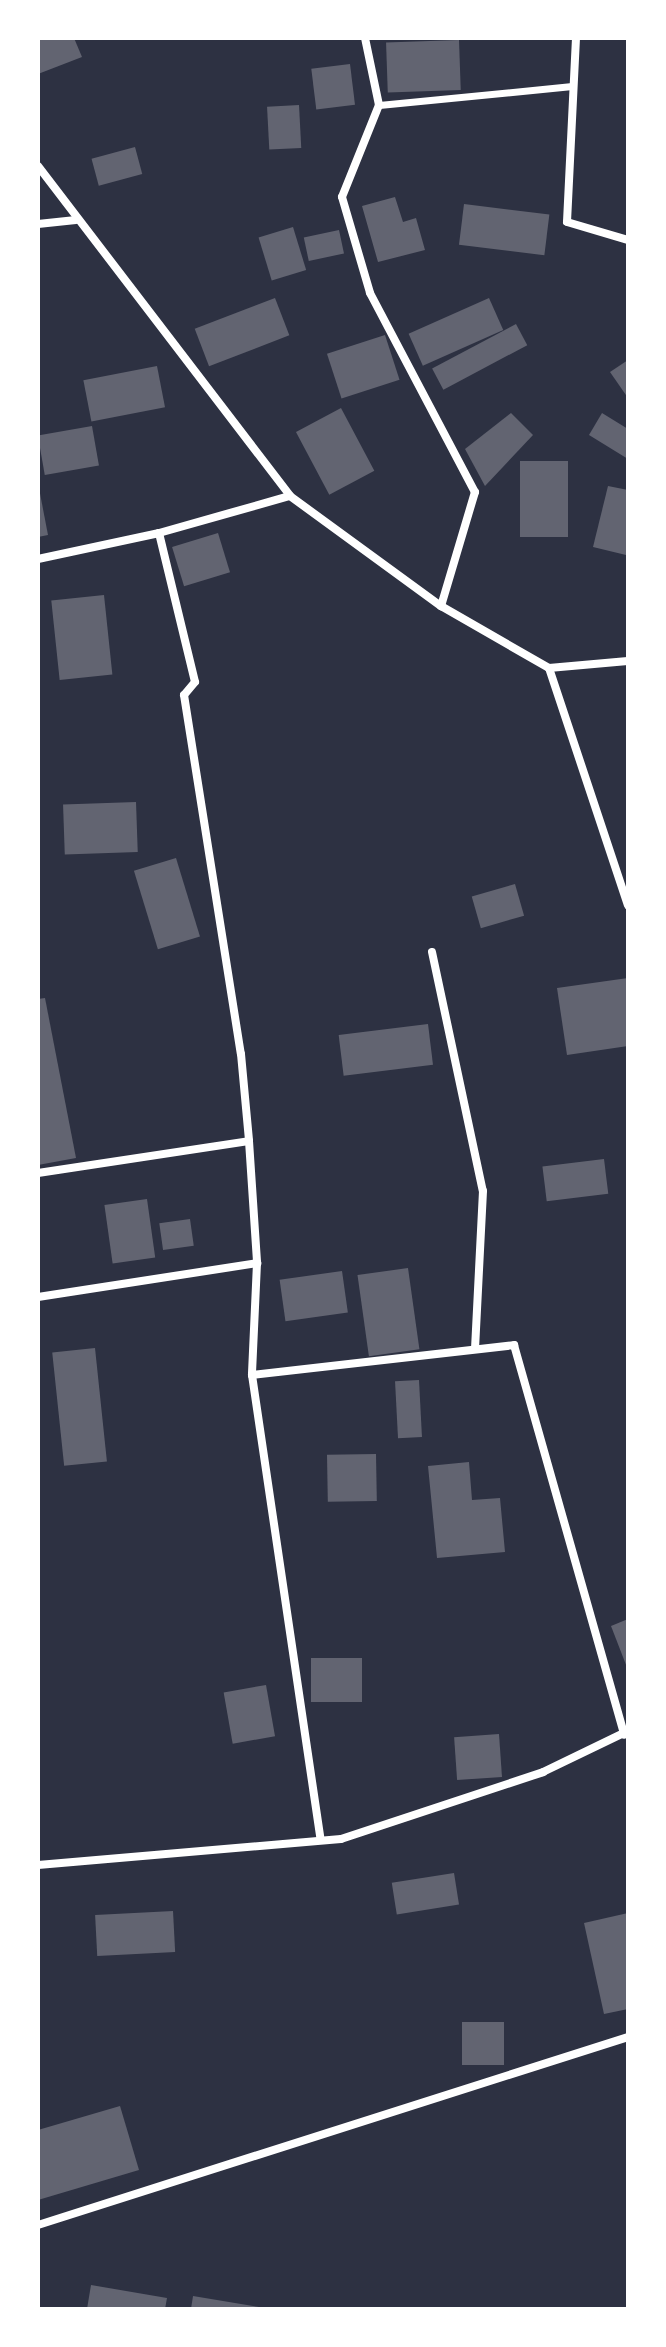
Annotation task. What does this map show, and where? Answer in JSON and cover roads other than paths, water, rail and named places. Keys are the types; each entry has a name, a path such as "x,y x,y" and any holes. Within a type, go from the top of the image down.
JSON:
{"street":[{"path":"365,38 379,105 342,197 370,293 475,492 441,606"},
{"path":"576,38 567,222 628,240"},
{"path":"379,105 572,86"},
{"path":"38,166 76,220 290,496 441,606 549,668 628,661"},
{"path":"38,224 76,220"},
{"path":"38,559 159,533 290,496"},
{"path":"159,533 195,682 184,695 241,1054 249,1141 257,1263 252,1375 321,1840"},
{"path":"549,668 628,905"},
{"path":"432,952 483,1191 475,1349"},
{"path":"38,1173 249,1141"},
{"path":"38,1297 257,1263"},
{"path":"38,1865 341,1839 543,1772 626,1733 514,1345 252,1375"},
{"path":"38,2225 628,2037"}]}
